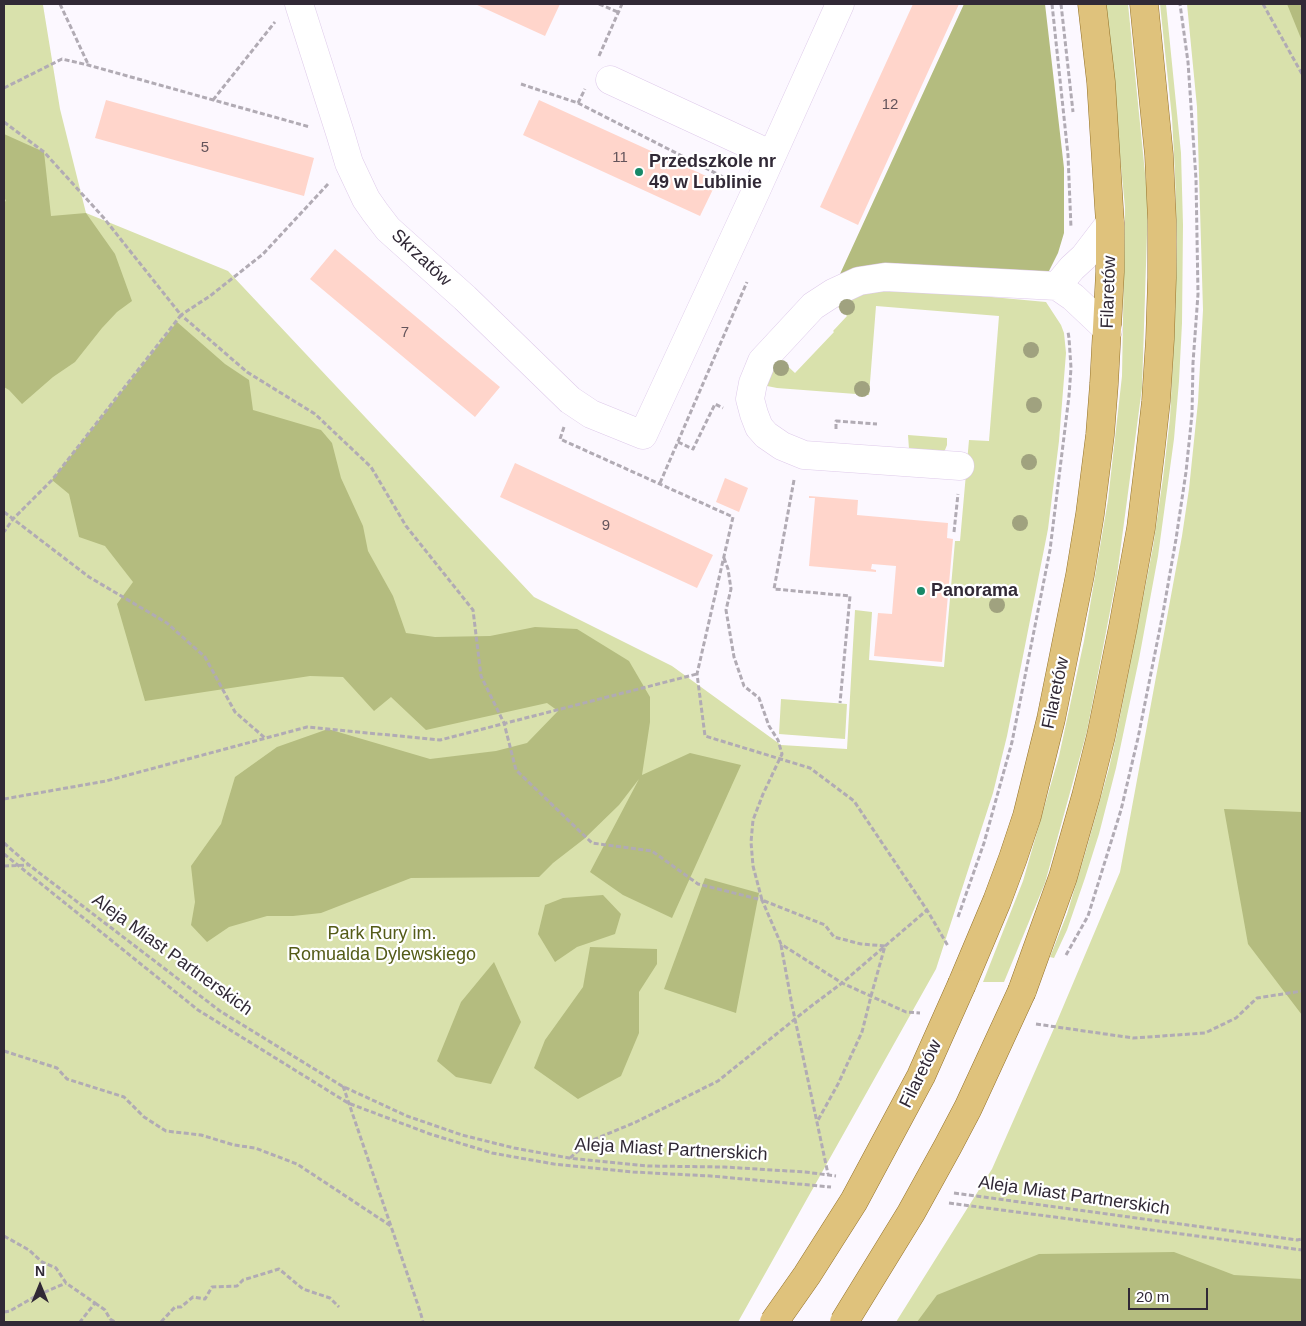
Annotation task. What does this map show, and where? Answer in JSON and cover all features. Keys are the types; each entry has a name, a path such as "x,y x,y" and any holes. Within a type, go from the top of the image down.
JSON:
{"main road":[{"name":"Filaretów","path":"774,1322 832,1236 867,1178 921,1076 962,984 1013,858 1027,816 1051,720 1080,575 1090,514 1100,435 1108,330 1110,223 1101,82 1092,4"},
{"path":"844,1322 912,1213 972,1100 1022,991 1063,877 1086,796 1098,744 1123,627 1141,528 1156,401 1159,357 1162,220 1159,155 1144,4"}],"street":[{"name":"Skrzatów","path":"299,4 351,168 366,199 375,212 388,228 465,298 570,400 591,414 643,435 755,193"},
{"path":"755,193 840,4"},
{"path":"610,80 772,155"},
{"path":"960,466 804,455 782,446 766,435 759,427 750,399 753,383 762,361 813,306 833,293 860,281 885,277 1064,277 1084,257 1110,223"},
{"path":"1064,277 1072,297 1108,330"}],"path":[{"path":"60,4 88,65"},
{"path":"599,4 618,12"},
{"path":"1052,4 1068,156 1064,277"},
{"path":"1061,4 1074,116"},
{"path":"1263,4 1302,74"},
{"path":"213,100 278,19"},
{"path":"4,88 62,59 316,128"},
{"path":"521,84 578,103 755,193"},
{"path":"4,122 44,152 104,217 181,315 247,372 315,414 371,467 406,526 474,610 481,676 504,723 516,770 592,843 652,851 698,884 762,900 825,925 834,937 861,944 885,946"},
{"path":"4,532 13,519 52,480 181,315 210,296 263,254 338,173 351,168"},
{"path":"958,918 984,843 1012,742 1050,550 1069,396 1070,338 1067,327"},
{"path":"570,400 560,439 733,517 697,674 705,736 810,768 854,800 927,910 948,946 951,937"},
{"path":"678,442 693,450 715,404 724,408"},
{"path":"842,421 877,424"},
{"path":"795,475 774,589 850,596 840,703"},
{"path":"4,512 89,577 167,623 205,657 236,712 265,739"},
{"path":"724,557 731,589 726,610 734,657 744,686 759,698 769,726 778,740 782,754 763,794 754,820 751,842 753,866 762,900 781,944 828,1174"},
{"path":"4,799 106,781 307,728 440,740 697,674"},
{"name":"Aleja Miast Partnerskich","path":"4,843 29,865 220,1011 342,1086 408,1116 462,1135 514,1148 569,1158 648,1166 724,1167 837,1176"},
{"path":"4,854 198,1010 348,1102 430,1134 492,1153 554,1164 633,1172 712,1176 834,1188"},
{"path":"4,866 29,865"},
{"path":"569,1158 588,1142 636,1122 718,1081 842,983 927,910"},
{"path":"781,944 842,983 906,1012 924,1014"},
{"path":"817,1122 838,1084 862,1032 885,946"},
{"path":"1027,1023 1133,1038 1205,1033 1236,1018 1257,998 1302,991"},
{"path":"4,1051 57,1068 67,1079 124,1097 144,1117 166,1131 201,1135 234,1145 255,1148 297,1164 391,1226"},
{"path":"342,1086 423,1322"},
{"name":"Aleja Miast Partnerskich","path":"953,1193 1297,1240 1302,1239"},
{"path":"941,1202 1302,1250"},
{"path":"4,1236 29,1250 42,1262 56,1268 66,1283 106,1310 110,1319 115,1322"},
{"path":"161,1322 175,1308 181,1308 193,1297 205,1300 212,1287 237,1286 243,1280 279,1269 303,1289 330,1298 339,1308"},
{"path":"4,1312 10,1311 36,1296 66,1283"},
{"path":"80,1322 94,1303"}],"green space":[{"name":"Park Rury im. Romualda Dylewskiego","path":"4,4 43,5 60,109 86,213 228,271 534,597 672,666 781,745 847,749 855,610 872,612 869,660 944,667 955,541 960,541 969,440 989,441 999,316 876,306 869,395 767,386 766,382 779,358 795,373 847,316 836,305 873,291 905,289 1046,302 1061,325 1064,333 1066,353 1059,441 1048,529 1007,736 993,793 936,969 738,1322 4,1322"},
{"path":"964,4 1045,4 1064,168 1064,233 1058,253 1048,273 1034,275 888,263 857,268 840,274"},
{"path":"1105,4 1128,4 1148,203 1142,388 1117,575 1087,731 1045,883 1004,982 983,982 1023,881 1059,756 1084,641 1108,500 1122,376 1125,207"},
{"path":"1160,4 1166,4 1181,153 1183,225 1182,323 1174,439 1158,556 1116,768 1099,834 1085,878 1067,930 1054,958 1050,957 1067,914 1109,768 1116,737 1153,547 1170,418 1177,242 1172,118"},
{"path":"1187,4 1302,4 1302,1322 896,1322 992,1169 1120,872 1182,536 1198,402 1203,310 1197,107"},
{"path":"1287,4 1302,4 1302,41"},
{"path":"4,134 44,152 51,216 86,213 115,254 132,301 117,312 102,328 75,362 53,377 22,404 4,387 4,204 6,200 4,199"},
{"path":"177,322 225,364 249,380 253,410 321,430 332,443 341,478 363,526 368,551 393,596 406,633 435,637 490,636 535,627 577,629 629,661 650,697 650,722 642,775 690,753 741,765 672,918 623,895 590,872 639,779 619,805 584,839 553,863 539,877 411,878 321,913 267,916 229,927 207,942 191,925 195,902 191,866 221,824 235,777 277,747 328,729 430,759 496,751 527,743 558,711 547,703 426,730 391,697 374,711 343,677 310,676 145,701 117,604 133,582 105,546 79,537 69,494 52,480"},
{"path":"908,435 947,438 947,445 940,454 912,453 909,449"},
{"path":"781,699 847,704 845,739 779,734"},
{"path":"1224,809 1302,812 1302,1015 1248,944"},
{"path":"705,878 759,893 736,1013 664,989"},
{"path":"603,895 621,914 615,934 577,947 555,962 538,934 545,905 563,898"},
{"path":"590,947 657,949 657,964 639,992 639,1033 621,1076 578,1099 534,1068 545,1040 583,987"},
{"path":"494,962 521,1022 491,1084 456,1077 437,1061 461,1002"},
{"path":"1174,1252 1234,1275 1302,1279 1302,1322 917,1322 937,1295 1039,1254"}],"building":[{"path":"475,4 560,4 545,36"},
{"path":"913,4 959,4 858,225 820,207"},
{"path":"106,100 314,158 304,196 95,138"},
{"path":"539,100 717,181 700,216 523,135"},
{"path":"335,249 500,387 475,417 310,279"},
{"path":"515,463 713,555 697,588 500,497"},
{"path":"725,478 748,488 739,512 716,502"},
{"name":"Panorama","path":"809,496 858,500 857,515 948,523 947,538 953,539 942,662 874,656 878,613 892,614 896,566 872,564 871,569 876,570 876,572 809,566 815,498 809,498"}],"place":[{"name":"Przedszkole nr 49 w Lublinie","path":"639,172"},
{"name":"Panorama","path":"921,591"}]}
